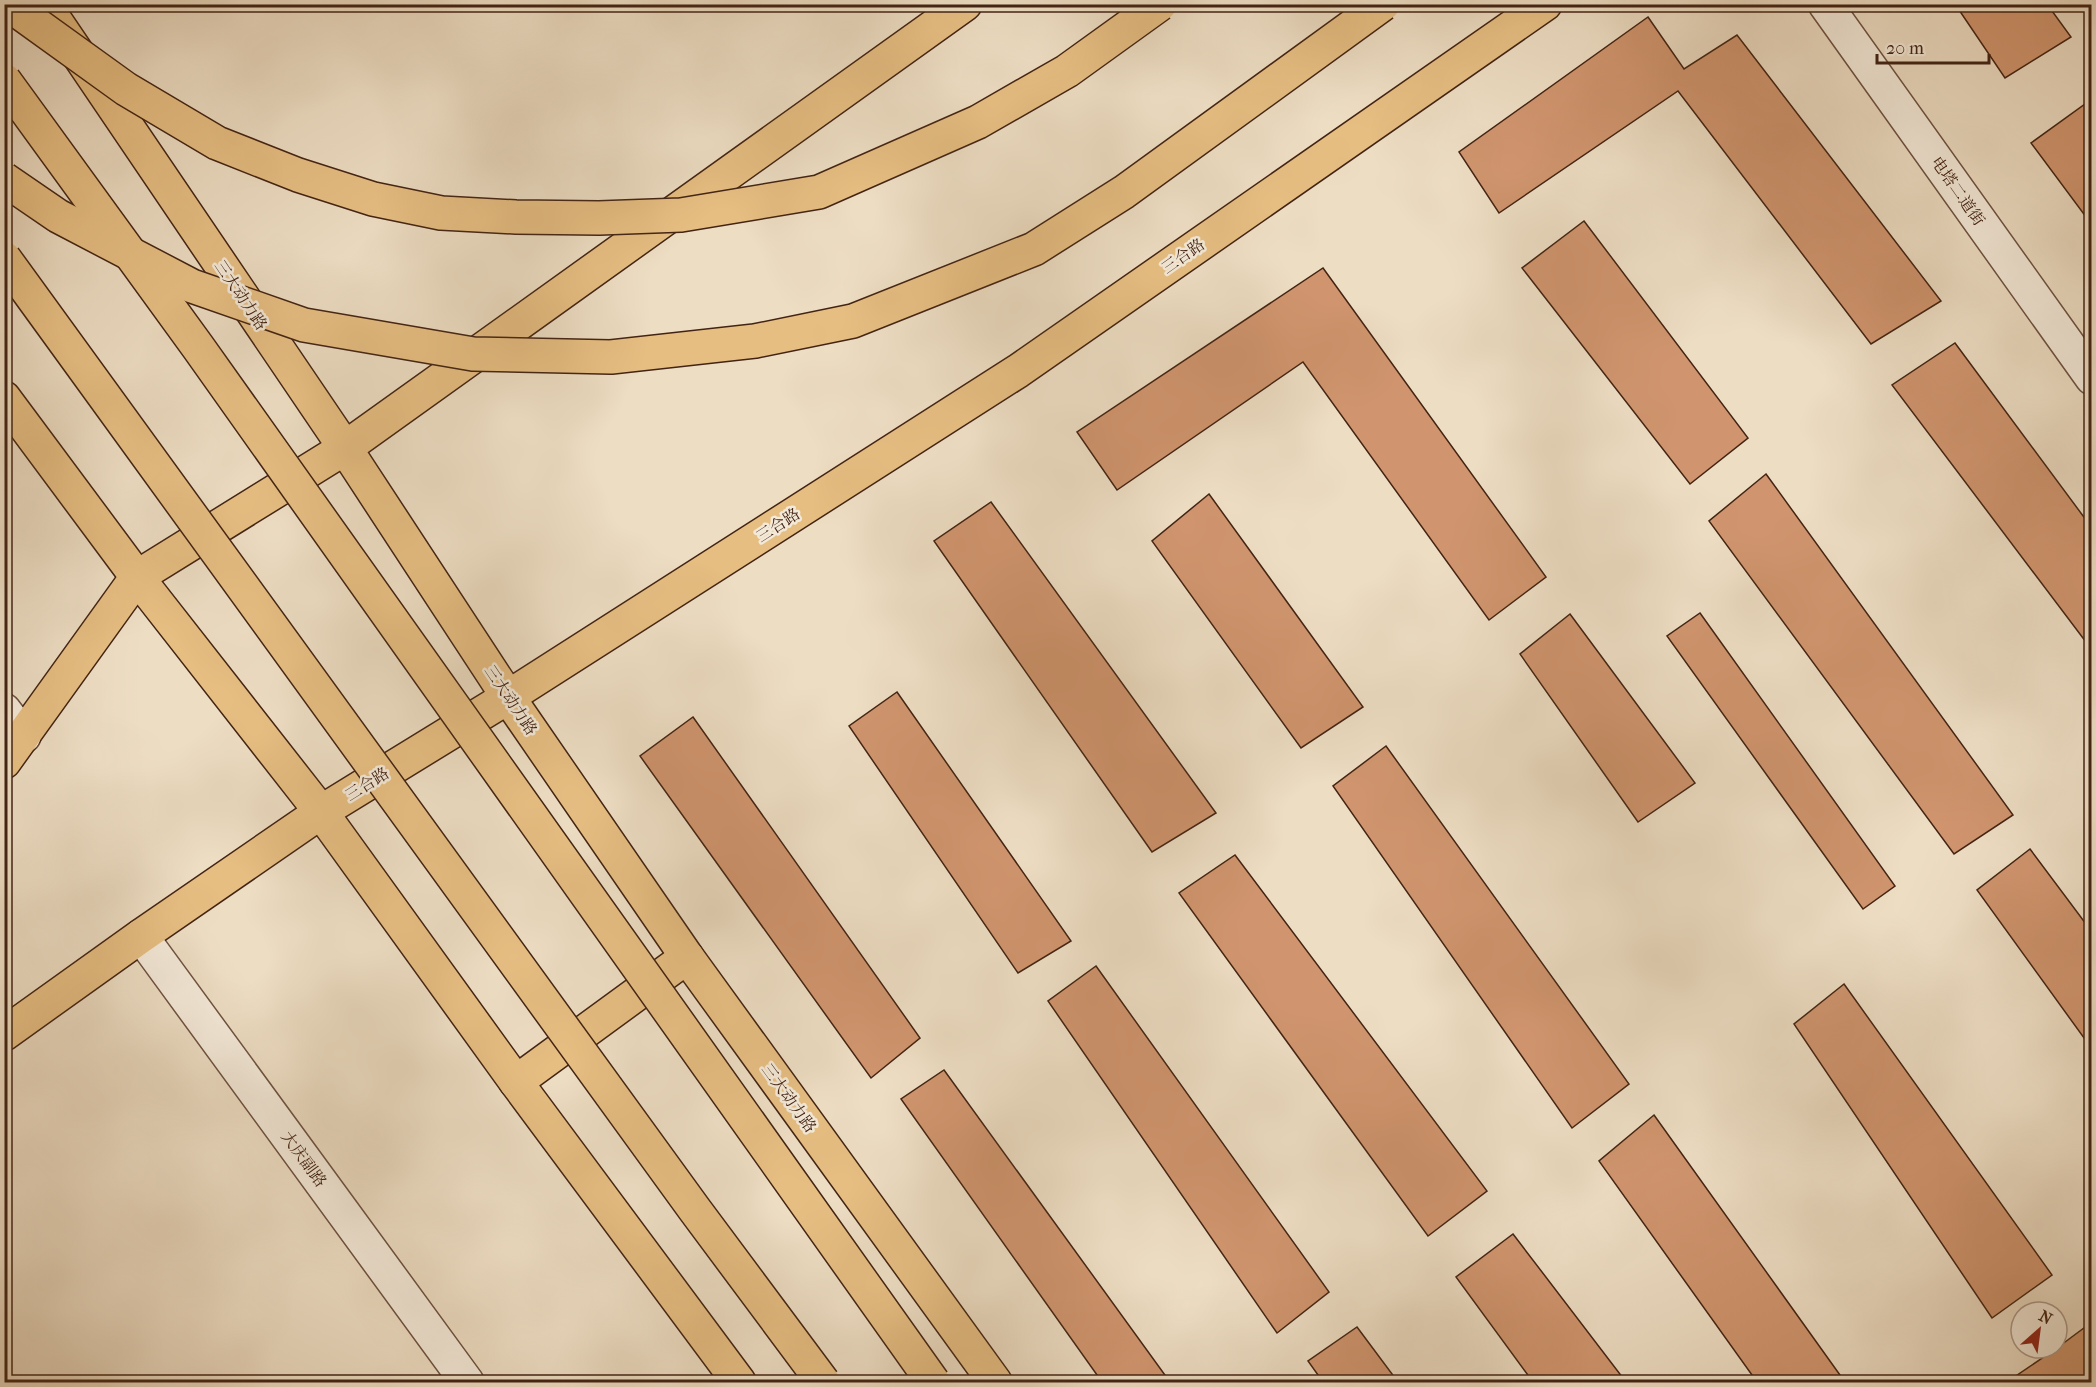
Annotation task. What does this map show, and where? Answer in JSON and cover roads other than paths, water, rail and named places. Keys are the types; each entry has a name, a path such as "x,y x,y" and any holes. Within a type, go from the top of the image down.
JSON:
{"main road":[{"path":"8,4 126,89 207,137 298,175 373,199 441,213 599,218 681,215 819,192 978,122 1067,71 1160,4"},
{"name":"三大动力路","path":"44,4 345,448 508,697 687,957 995,1383"},
{"path":"4,762 136,577 345,448 965,4"},
{"path":"4,178 58,216 192,286 303,325 472,354 611,357 755,341 853,321 1034,249 1124,192 1383,4"},
{"name":"三合路","path":"4,1034 321,812 508,697 1018,371 1545,4"},
{"path":"4,80 205,357 933,1383"},
{"path":"4,258 823,1383"},
{"path":"4,398 136,577 321,812 516,1082 739,1383"},
{"path":"516,1082 687,957"}],"street":[{"name":"电塔二道街","path":"1825,4 2091,378"},
{"path":"4,710 24,736"},
{"name":"大庆副路","path":"141,936 467,1383"}]}
